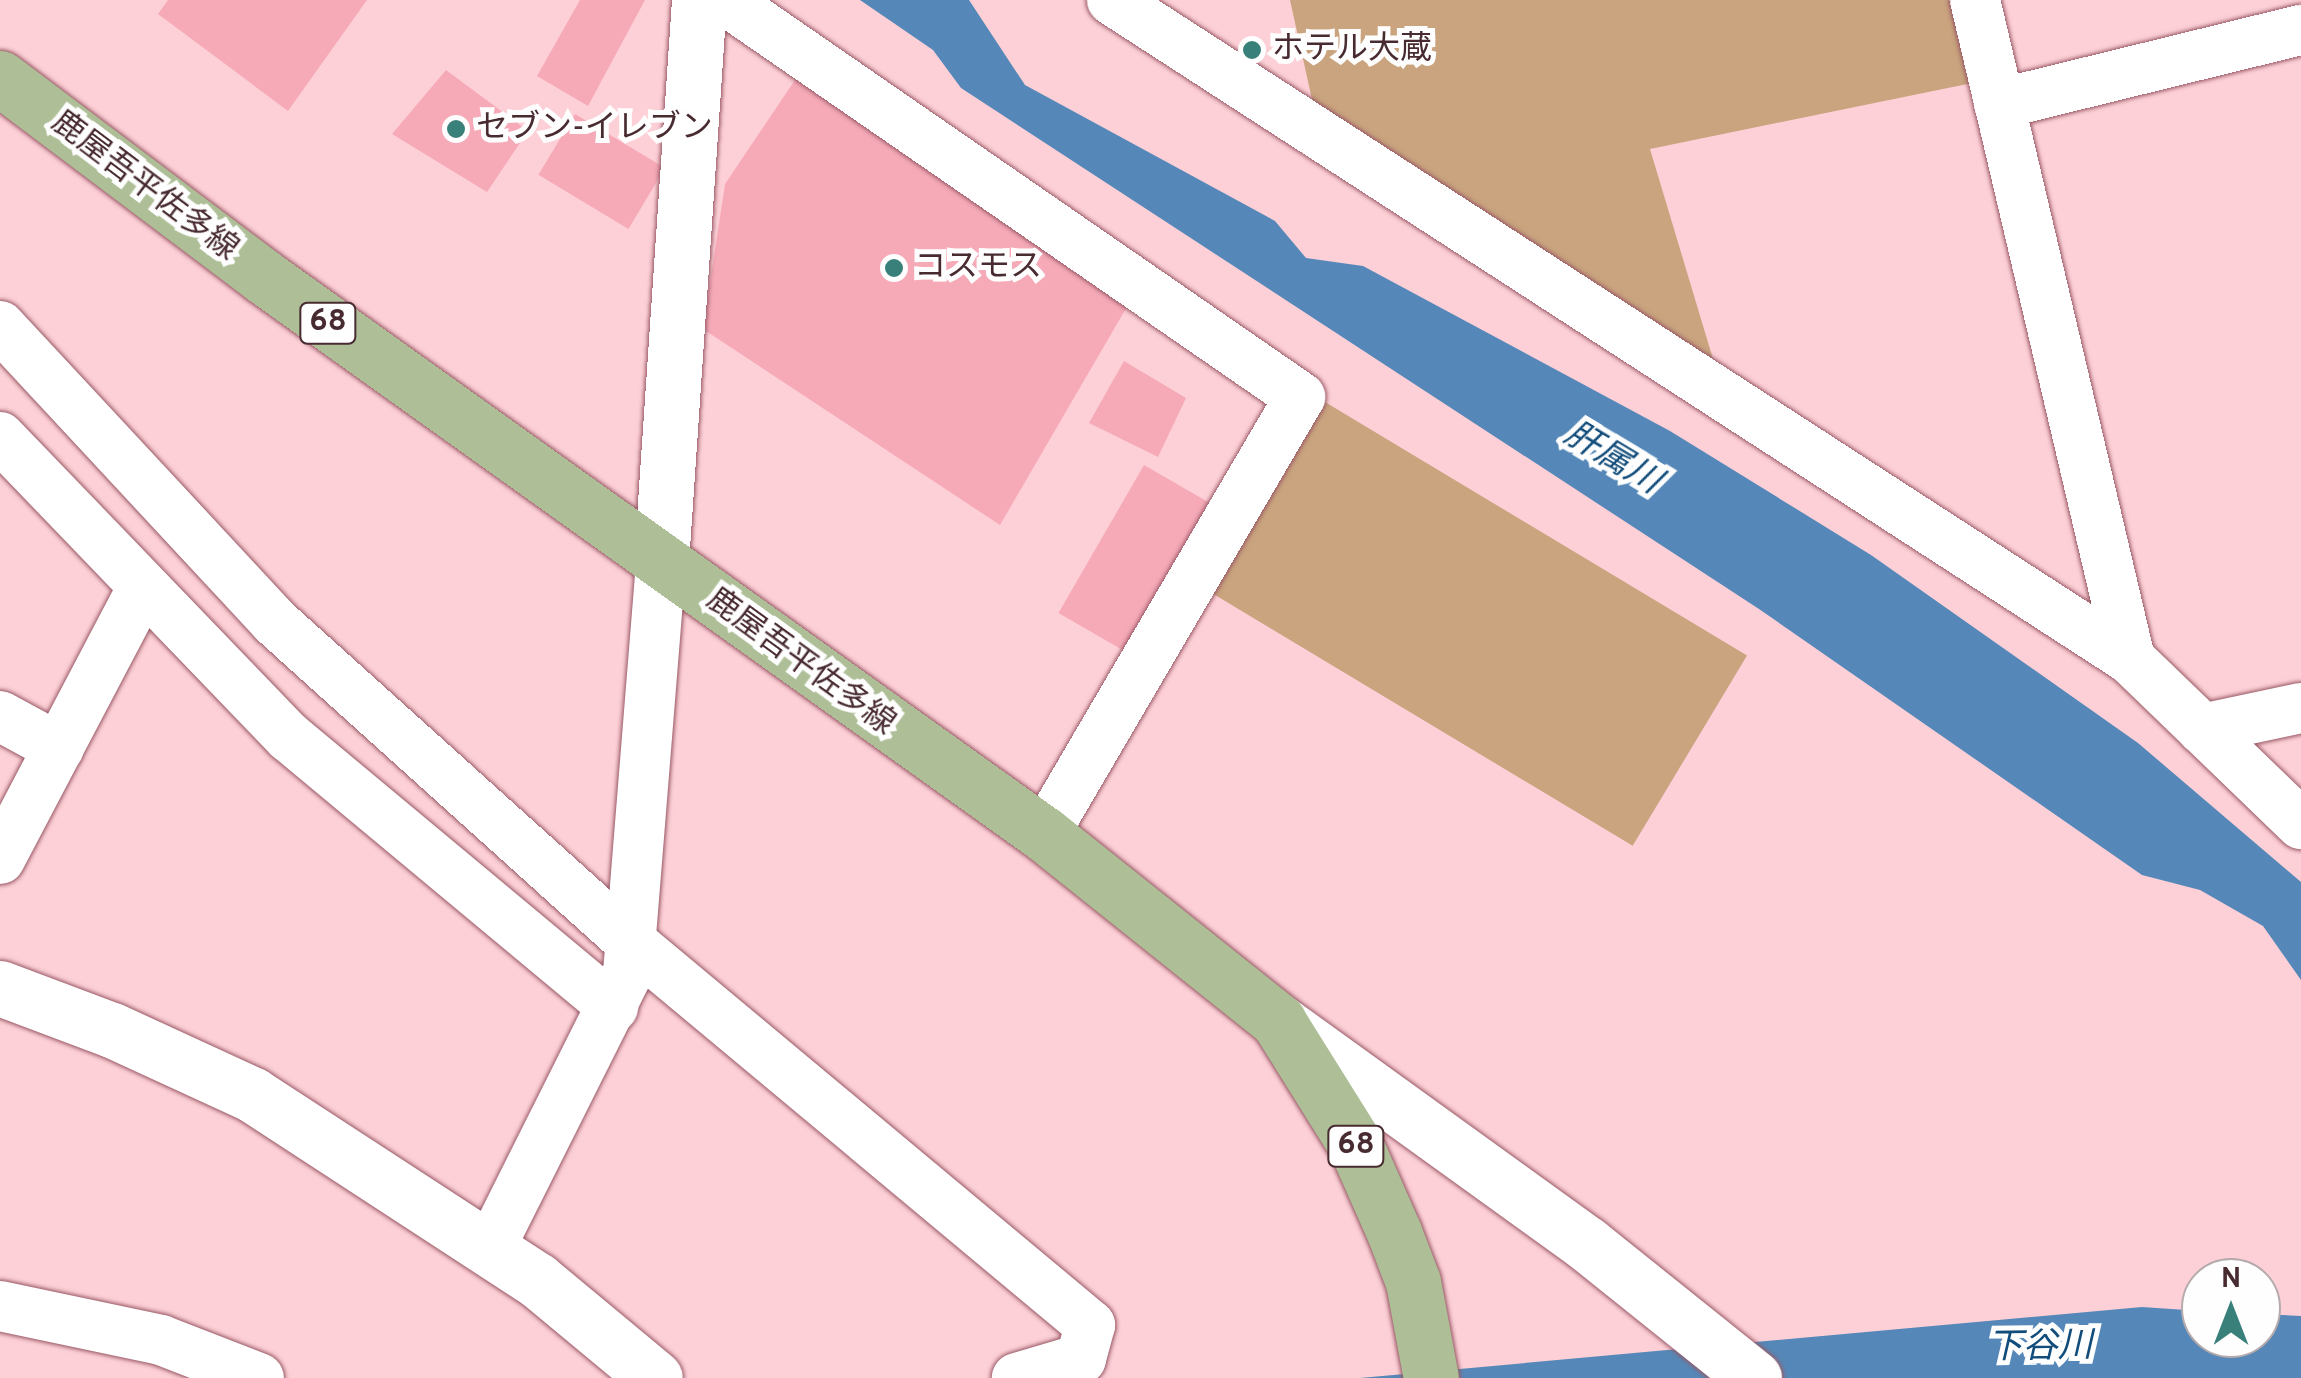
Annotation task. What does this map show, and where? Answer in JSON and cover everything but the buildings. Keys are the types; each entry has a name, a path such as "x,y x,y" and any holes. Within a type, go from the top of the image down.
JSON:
{"main road":[{"name":"鹿屋吾平佐多線","path":"0,78 660,562 1044,834 1278,1021 1356,1146 1414,1282 1431,1378"}],"street":[{"path":"490,1248 628,973 699,0"},
{"path":"725,0 1300,397 1044,834"},
{"path":"1112,0 2130,659 2301,824"},
{"path":"1975,0 2130,659"},
{"path":"2000,104 2301,30"},
{"path":"0,326 275,622 631,942 1090,1325 1081,1359 1017,1378"},
{"path":"0,438 141,590 289,737 612,1007"},
{"path":"0,859 141,590"},
{"path":"2202,730 2301,708"},
{"path":"0,716 59,748"},
{"path":"0,988 112,1030 253,1095 490,1248 655,1378"},
{"path":"1278,1021 1587,1244 1754,1378"},
{"path":"0,1306 161,1340 259,1378"}],"shaded area":[{"path":"1290,0 1960,0 1982,81 1650,149 1713,359 1315,113"},
{"path":"1315,396 1747,656 1633,846 1201,586"}],"water":[{"name":"肝属川","path":"860,0 969,0 1025,85 1275,221 1306,258 1363,266 1670,431 1871,555 2138,743 2301,882 2301,980 2263,926 2200,890 2142,875 1759,609 961,88 933,50"},
{"name":"下谷川","path":"2142,1307 2181,1310 2181,1358 2281,1358 2281,1315 2301,1316 2301,1378 1360,1378"}],"place":[{"name":"ホテル大蔵","path":"1252,50"},
{"name":"セブン-イレブン","path":"456,129"},
{"name":"コスモス","path":"894,268"}]}
